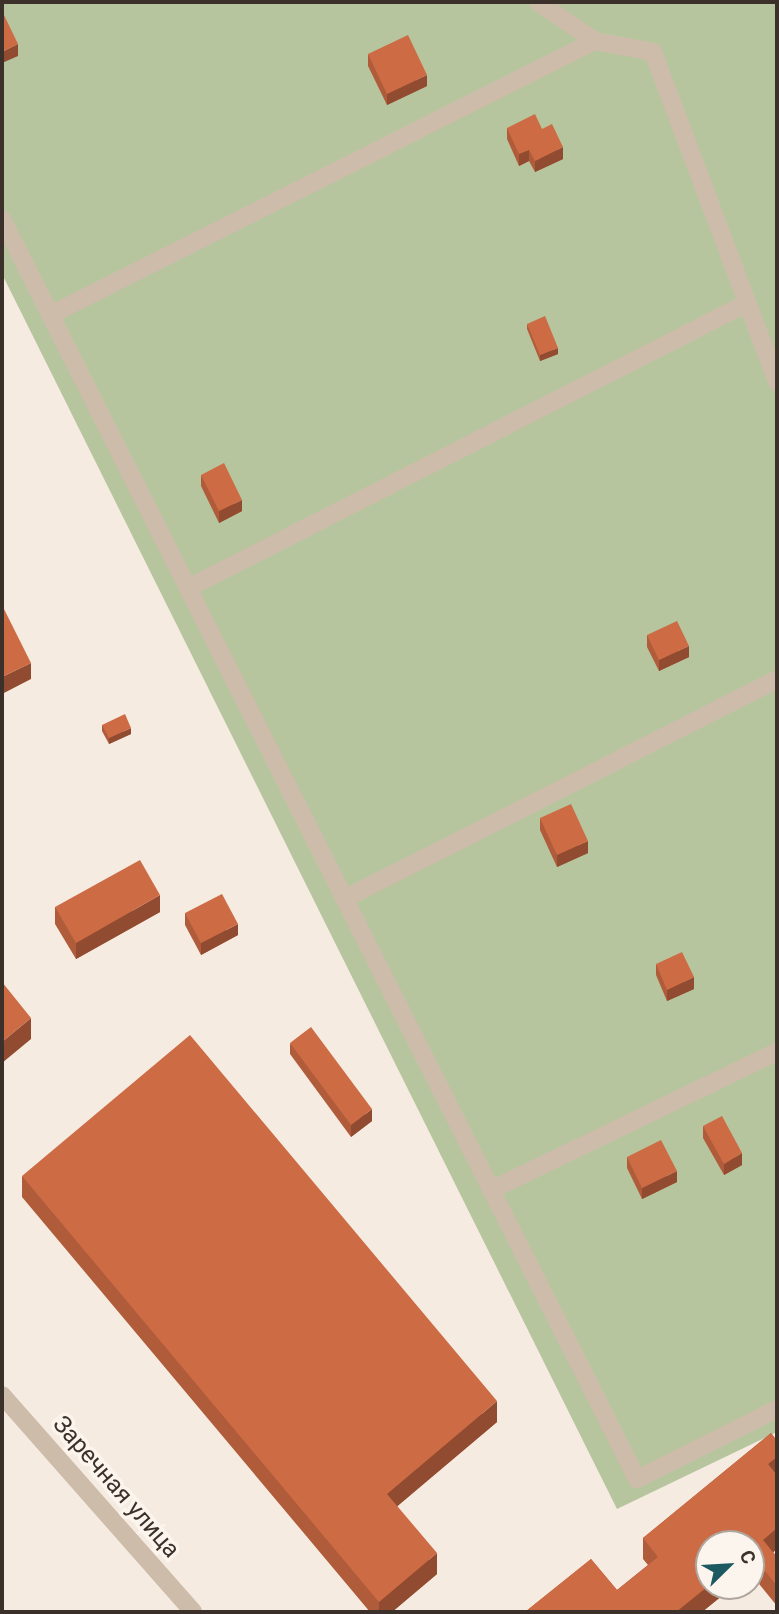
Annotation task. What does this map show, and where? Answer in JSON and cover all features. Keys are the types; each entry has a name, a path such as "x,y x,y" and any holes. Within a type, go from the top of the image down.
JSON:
{"street":[{"path":"538,2 595,41 653,52 777,382"},
{"path":"50,315 595,41"},
{"path":"2,219 637,1479 777,1409"},
{"path":"188,588 747,303"},
{"path":"344,899 777,679"},
{"path":"491,1190 777,1052"},
{"name":"Заречная улица","path":"2,1395 193,1612"}],"green space":[{"path":"2,2 777,2 777,1432 617,1509 2,274"}],"building":[{"path":"2,13 18,44 2,52"},
{"path":"408,35 427,75 387,94 368,54"},
{"path":"535,114 542,129 552,124 563,147 535,161 529,150 519,154 507,128"},
{"path":"545,316 558,348 540,355 527,324"},
{"path":"224,463 242,500 219,511 201,475"},
{"path":"4,609 31,663 2,677 2,610"},
{"path":"677,621 689,646 659,660 647,635"},
{"path":"125,714 131,728 109,738 102,725"},
{"path":"571,804 588,841 557,855 540,818"},
{"path":"140,860 160,895 76,943 55,907"},
{"path":"222,894 238,924 201,943 185,913"},
{"path":"682,952 694,977 667,990 656,964"},
{"path":"2,982 31,1018 2,1042"},
{"path":"311,1027 372,1109 351,1125 290,1043"},
{"path":"190,1035 497,1401 387,1494 437,1553 379,1602 22,1176"},
{"path":"722,1116 742,1153 724,1164 703,1126"},
{"path":"661,1140 677,1171 642,1188 627,1157"},
{"path":"771,1433 777,1441 777,1457 768,1464 777,1475 777,1528 765,1538 765,1530 695,1530 695,1596 676,1612 525,1612 591,1559 617,1590 658,1557 643,1538"},
{"path":"765,1542 777,1557 777,1586 765,1571"}]}
